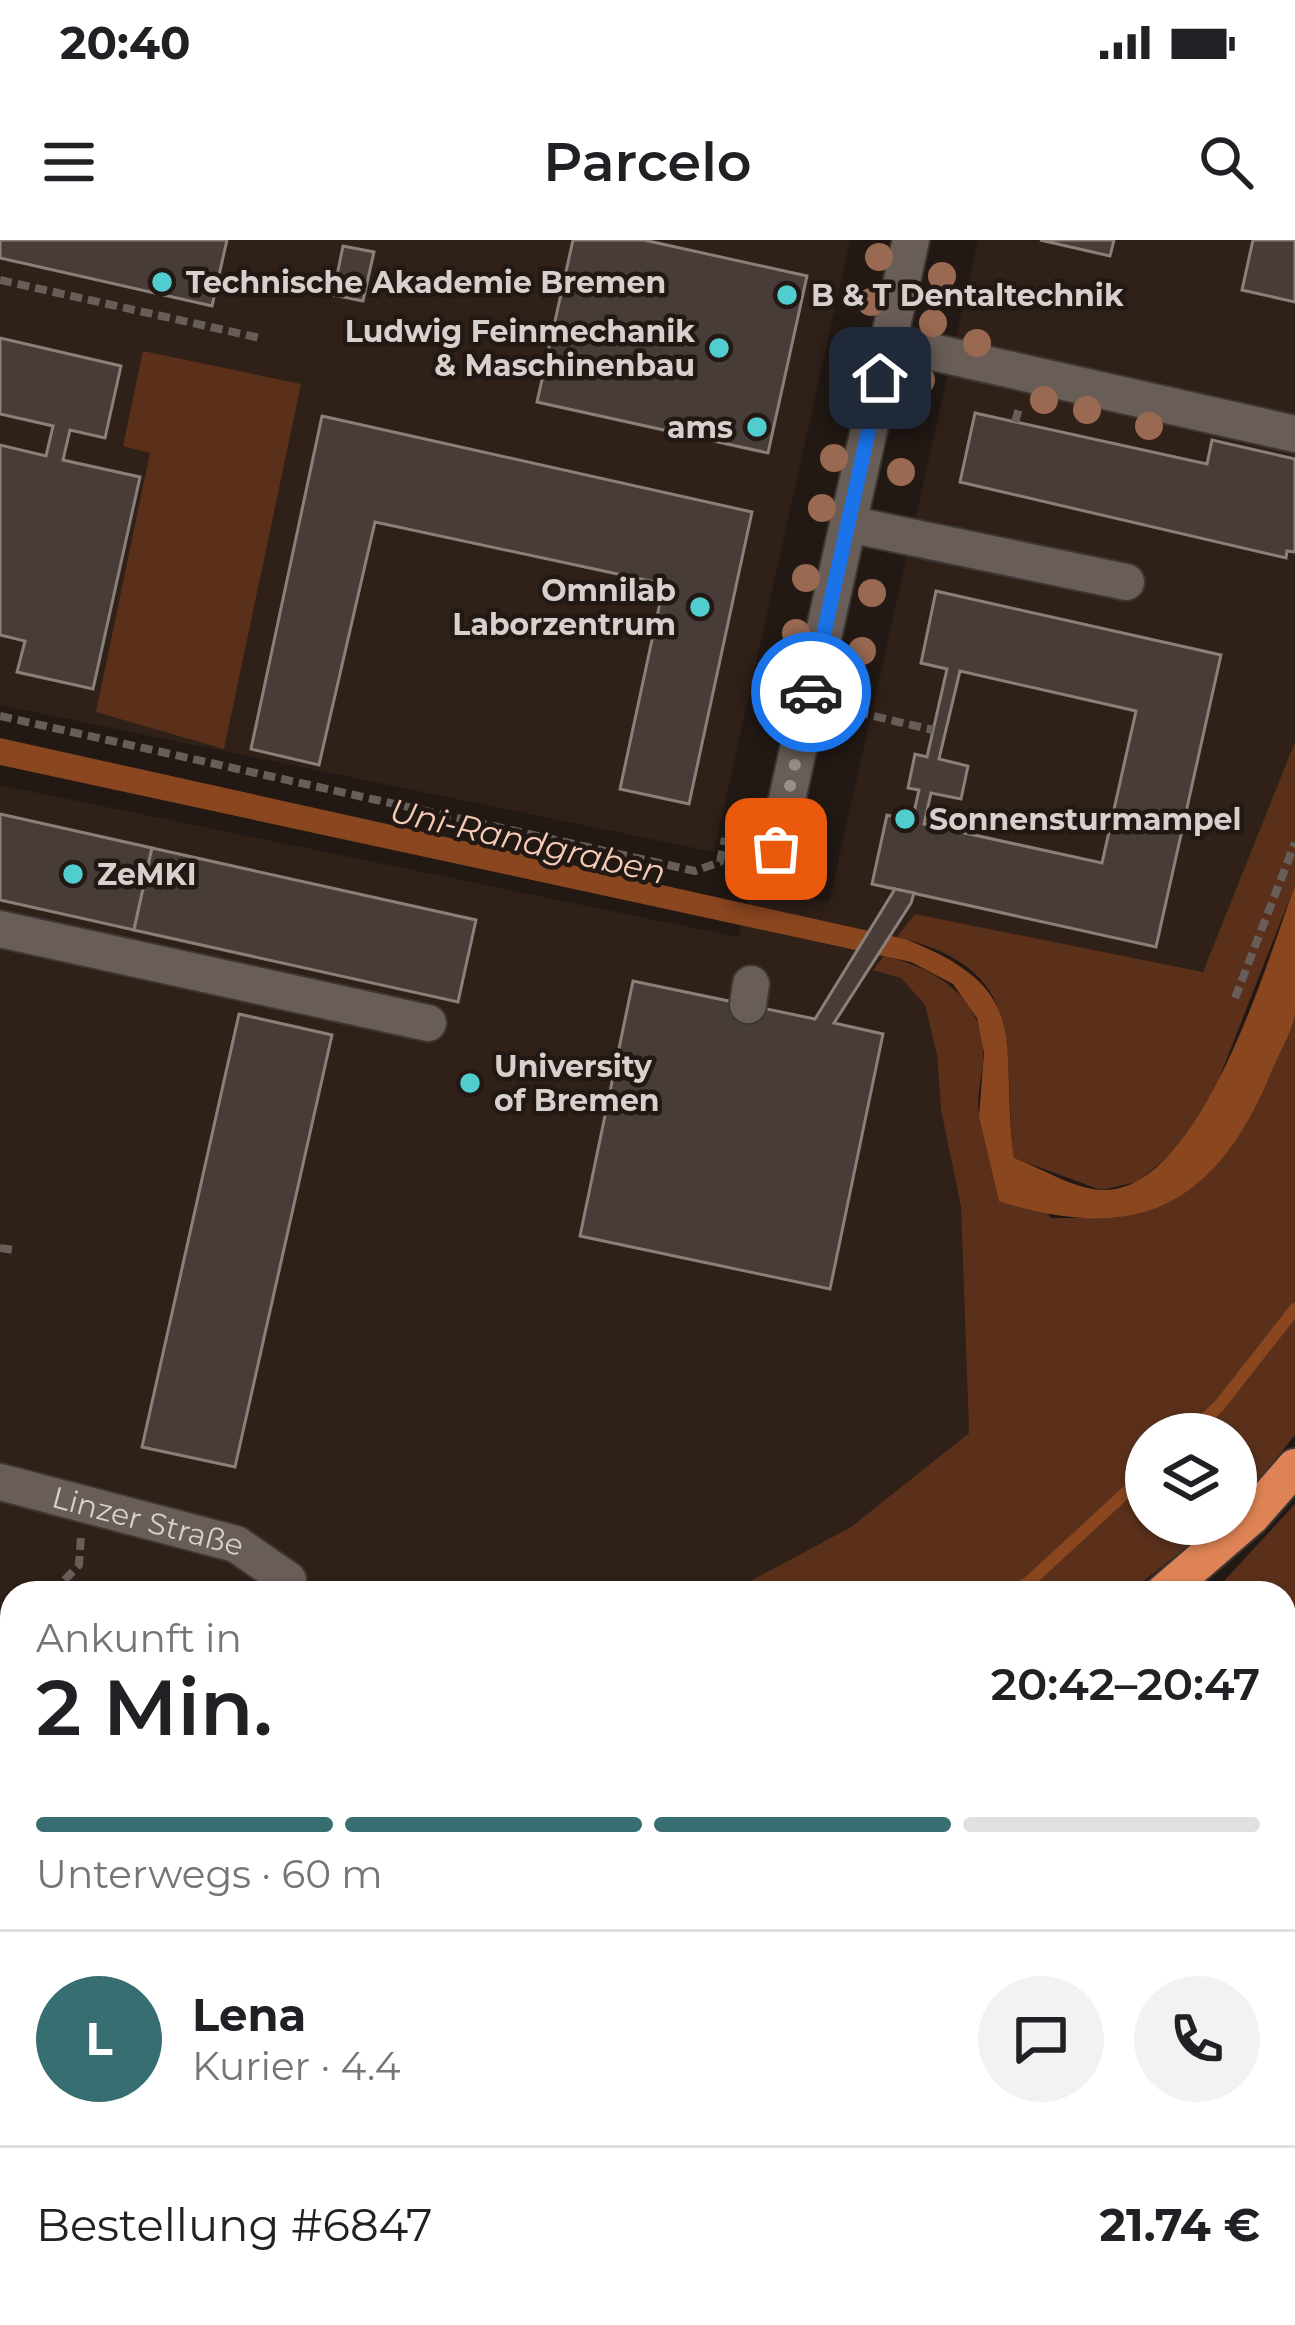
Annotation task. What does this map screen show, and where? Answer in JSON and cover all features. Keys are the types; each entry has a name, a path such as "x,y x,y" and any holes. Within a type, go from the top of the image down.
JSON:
{"highway":[{"path":"1177,1581 1250,1517 1295,1466"}],"street":[{"path":"776,849 911,240"},
{"path":"888,342 1295,434"},
{"path":"848,524 1126,582"},
{"path":"0,928 428,1023"},
{"name":"Linzer Straße","path":"0,1482 236,1544 288,1580"}],"path":[{"path":"0,280 260,338"},
{"path":"808,701 933,730"},
{"path":"0,716 695,872 720,862 725,838"},
{"path":"1235,998 1295,843"},
{"path":"0,1248 14,1250"},
{"path":"63,1581 79,1564 84,1505"}],"shaded area":[{"path":"0,240 850,240 714,852 0,705"},
{"name":"University of Bremen","path":"978,240 1295,240 1295,742 1203,972 916,914 874,969 901,978 925,1005 937,1055 941,1110 961,1207 969,1433 851,1527 750,1581 0,1581 0,785 738,937 752,887 829,902"},
{"path":"143,351 301,384 224,749 96,712 150,453 123,446"},
{"path":"0,738 905,939 947,958 976,979 994,1000 1008,1051 1014,1158 1091,1189 1136,1182 1169,1155 1198,1116 1248,1016 1295,885 1295,1015 1248,1120 1224,1157 1196,1184 1165,1204 1130,1215 1048,1214 999,1201 979,1116 984,1053 977,1018 953,984 911,962 0,765"},
{"path":"1295,742 1295,885 1211,1099 1175,1151 1137,1182 1101,1190 1014,1158 1007,1049 991,993 972,971 941,952 897,937 915,914 1203,972"},
{"path":"884,956 904,961 940,978 967,1004 982,1039 980,1118 1051,1218 1116,1218 1167,1203 1295,1015 1295,1435 1257,1481 1257,1413 1125,1413 1125,1545 1189,1545 1144,1581 750,1581 851,1527 969,1433 961,1207 925,1005 901,978 873,970"},
{"path":"1295,1504 1295,1581 1224,1581"}],"building":[{"name":"Technische Akademie Bremen","path":"0,240 227,240 212,306 0,258"},
{"path":"573,240 644,240 807,276 768,453 537,402"},
{"path":"1040,240 1114,240 1110,256"},
{"path":"1253,240 1295,240 1295,302 1242,290"},
{"path":"343,246 374,252 363,301 333,295"},
{"path":"0,338 121,366 105,438 70,430 63,460 140,477 93,689 17,672 25,641 0,635 0,445 46,456 53,426 0,414"},
{"path":"975,413 1207,464 1212,440 1295,459 1295,552 1287,551 1286,558 960,482"},
{"path":"322,416 752,512 689,804 620,789 664,584 375,522 319,765 251,749"},
{"path":"936,591 1221,655 1156,947 872,884 887,815 912,821 919,790 908,788 915,754 927,757 947,669 921,663","holes":["960,671 1136,711 1102,863 924,824 931,793 961,799 968,766 939,759"]},
{"name":"ZeMKI","path":"0,814 152,848 134,930 0,900"},
{"path":"152,848 476,920 458,1002 134,930"},
{"path":"895,889 914,893 911,903 834,1023 883,1034 830,1289 580,1236 633,981 815,1019"},
{"path":"239,1014 332,1035 235,1467 142,1447"}],"waterway":[{"path":"1212,1413 1295,1309"},
{"path":"1030,1581 1125,1493"}],"way so far":[{"path":"776,849 811,692"}],"place":[{"name":"Technische Akademie Bremen","path":"162,282"},
{"name":"B & T Dentaltechnik","path":"787,295"},
{"name":"Ludwig Feinmechanik & Maschinenbau","path":"719,348"},
{"name":"ams","path":"757,427"},
{"name":"Omnilab Laborzentrum","path":"700,607"},
{"name":"Sonnensturmampel","path":"905,819"},
{"name":"ZeMKI","path":"73,874"},
{"name":"University of Bremen","path":"470,1083"}],"route":[{"path":"811,692 880,378"}],"water label":[{"name":"Uni-Randgraben","path":"528,841"}]}
